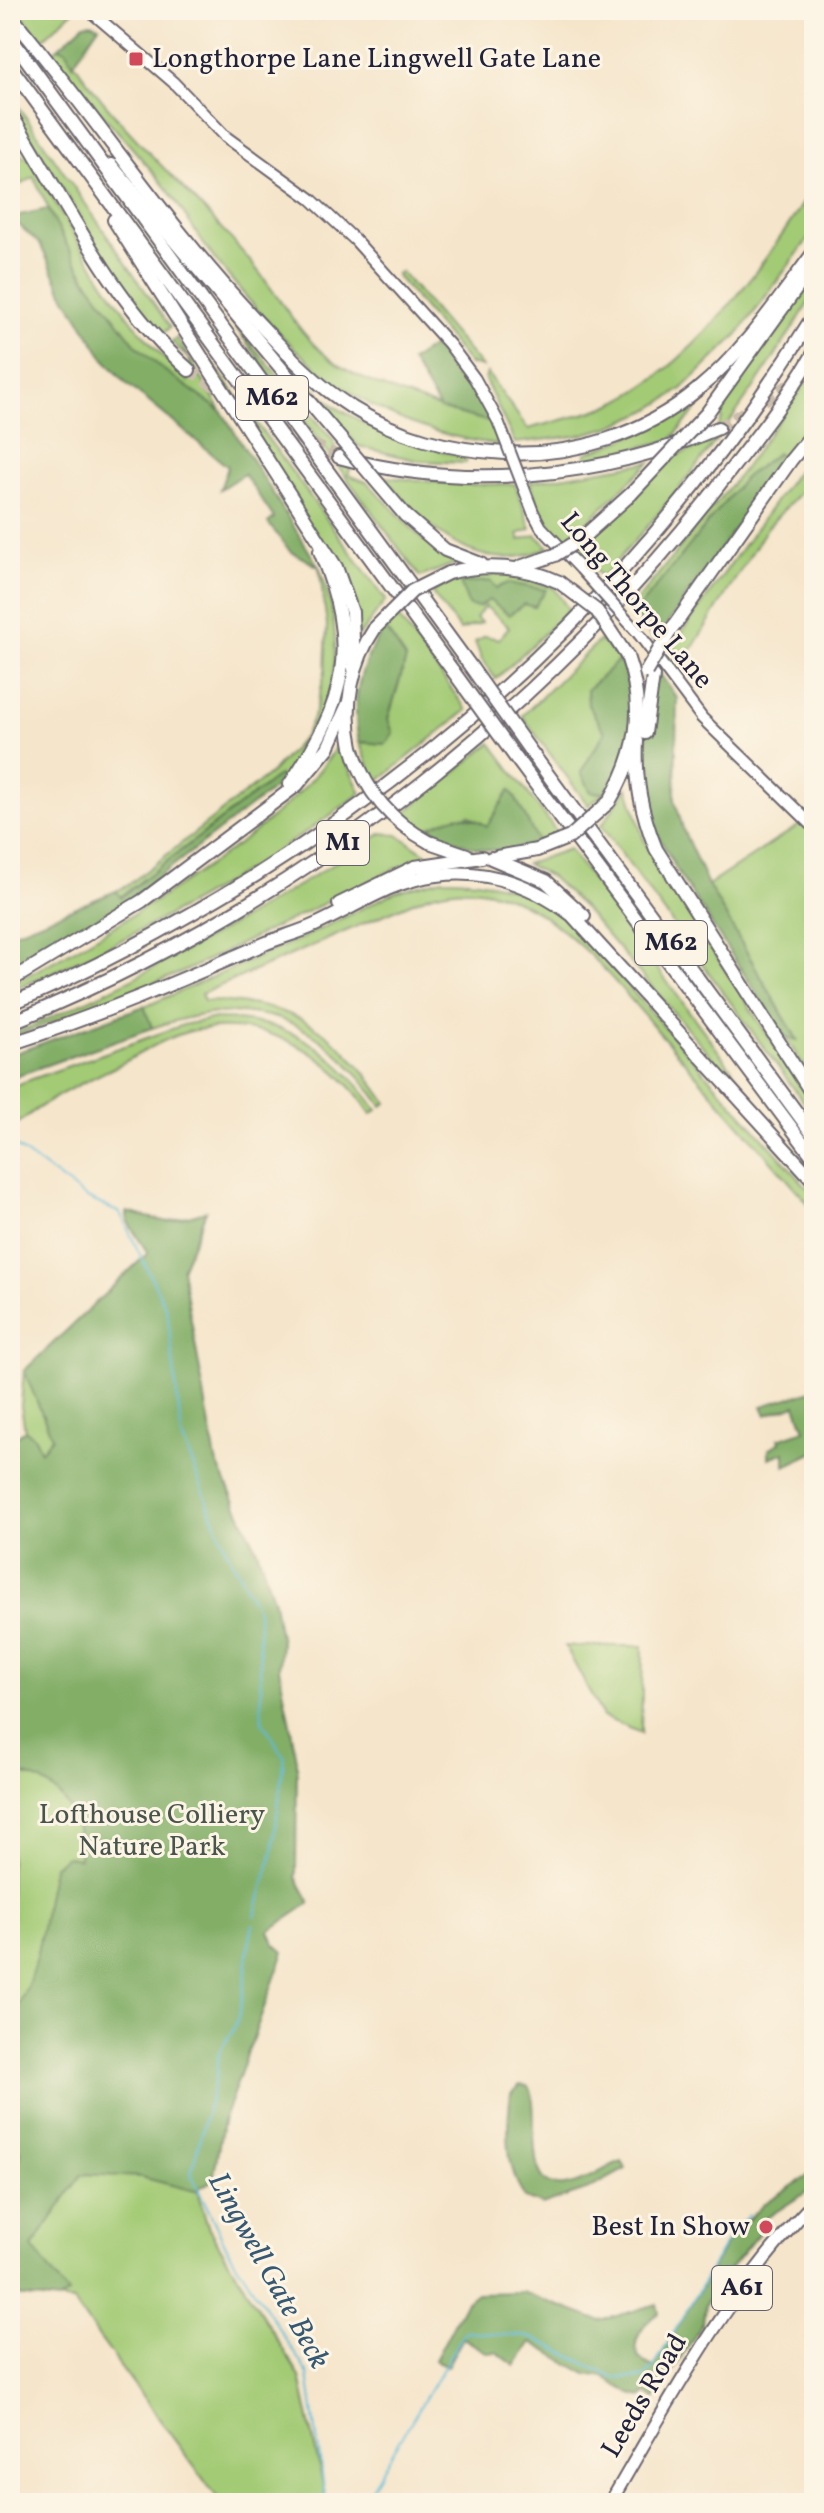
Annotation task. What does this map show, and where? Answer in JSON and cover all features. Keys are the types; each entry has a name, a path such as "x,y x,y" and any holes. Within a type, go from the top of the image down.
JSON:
{"highway":[{"path":"10,15 190,245 284,351 351,407 422,440 469,451 536,454 578,448 644,425 696,391 721,368 814,252"},
{"name":"M62","path":"10,37 814,1136"},
{"name":"M62","path":"10,66 516,758 814,1158"},
{"path":"10,113 124,300 150,332 189,370"},
{"path":"78,127 405,515 445,550 494,568"},
{"path":"90,178 134,255 336,567 344,587 354,634 354,669 349,702 352,747 361,773 382,805 407,829 429,842 461,854 526,870 557,889 613,949 652,999"},
{"path":"517,568 555,555 581,539 631,494 707,413 814,264"},
{"name":"M1","path":"10,1004 188,918 332,828 464,726 540,657 641,554 720,454 814,315"},
{"name":"M1","path":"10,1023 191,936 330,852 431,776 502,717 597,626 678,536 752,442 814,353"},
{"path":"339,457 371,466 443,475 557,473 643,456 718,428"},
{"path":"637,702 679,620 814,432"},
{"path":"279,799 323,733 342,669 341,612 311,530"},
{"path":"354,669 375,628 412,591 448,573 517,568 559,582 597,611 627,656 637,702 635,777 640,804 667,869 814,1097"},
{"path":"640,804 650,674"},
{"path":"10,981 142,901 279,799 321,758 349,702"},
{"path":"10,1044 136,999 283,936 373,886 415,867 443,860 486,858 537,850 570,837 609,802 625,775 637,741"},
{"path":"283,936 312,927 397,884 435,875 474,873 521,885 550,898 587,929 652,999"},
{"name":"M62","path":"652,999 814,1181"}],"main road":[{"name":"Long Thorpe Lane","path":"89,10 173,82 226,137 311,199 355,240 449,344 480,388 498,421 541,527 639,634 711,728 814,827"},
{"name":"Leeds Road","path":"610,2503 721,2318 766,2256 814,2202"}],"green space":[{"path":"17,10 74,10 42,40"},
{"path":"84,24 99,26 73,64 66,50 58,48"},
{"path":"58,48 66,50 110,110 238,247 305,334 325,355 353,373 391,390 491,422 500,445 453,436 411,423 340,386 308,361 278,332 218,263 170,193 52,52"},
{"path":"10,94 170,327 162,334 117,277 10,103"},
{"path":"10,131 20,154 30,159 119,304 163,357 188,381 189,359 172,342 177,338 222,412 146,355 105,307 66,244 34,177 22,184 10,175"},
{"path":"814,186 814,231 738,334 682,389 649,410 610,427 576,436 515,443 485,380 487,373 528,429 605,407 636,391 667,369 724,312 750,280"},
{"path":"48,209 83,275 136,345 161,368 222,412 319,567 290,551 268,523 274,518 244,474 220,489 228,467 126,383 105,360 63,293 40,244 10,217"},
{"path":"401,272 482,367 470,364 396,275"},
{"path":"814,276 814,294 742,405 689,476 602,577 575,551 675,456 713,441 722,418 717,409"},
{"path":"221,308 333,440 342,464 351,467 348,475 367,482 422,539 459,562 420,577"},
{"path":"439,342 476,392 491,422 440,409 411,361"},
{"path":"208,357 386,600 358,637 355,615"},
{"path":"738,359 671,440 586,460 586,453 629,437 668,416 704,390"},
{"path":"290,367 334,406 380,432 466,458 466,463 419,461 358,446"},
{"path":"814,371 814,424 780,465 782,456 634,614 630,609 740,474"},
{"path":"814,447 814,477 767,528 677,673 667,660 678,638"},
{"path":"777,453 782,456 780,465 655,641 634,614 745,477"},
{"path":"650,462 581,528 561,541 545,525 534,504 537,503 530,482"},
{"path":"385,477 465,485 515,484 531,529 518,534 520,540 536,535 549,547 524,556 500,558 477,553 436,531"},
{"path":"319,567 334,623 335,651 326,706 301,757 282,780 278,776 120,897 116,891 127,886 272,772 305,736 315,713 325,672 327,624"},
{"path":"502,574 553,587 569,610 496,679 482,660 475,642 485,636 499,639 509,627 485,606 476,618 482,623 460,630 432,593 457,579","holes":["508,583 545,591 534,607 524,604 509,615 489,600"]},
{"path":"491,581 496,588 508,583 546,590 534,607 524,604 509,615 489,600 479,607 469,606 460,583"},
{"path":"398,617 467,710 376,783 359,742 386,744 388,719 406,659 385,628"},
{"path":"385,628 406,659 388,719 393,733 386,744 359,742 356,711 359,682 369,654"},
{"path":"600,640 620,659 606,674 588,705 605,732 581,772 591,792 605,793 588,805 522,716"},
{"path":"620,659 630,694 627,745 622,762 605,793 591,792 581,772 605,732 588,705 587,690"},
{"path":"660,674 677,698 675,800 684,832 708,885 797,1040 785,1037 680,876 654,828 643,778 652,693"},
{"path":"341,738 347,764 361,793 278,850 192,902 147,927 10,991 10,985 142,909 240,843 318,772"},
{"path":"491,743 559,835 539,843 525,821 486,827 469,815 430,827 462,847 431,835 402,815"},
{"path":"279,775 282,780 272,790 124,903 10,971 10,934 116,891 121,897"},
{"path":"628,788 644,840 663,875 814,1106 814,1116 601,826"},
{"path":"510,790 539,843 508,850 482,849 457,842 430,827 458,816 487,826"},
{"path":"801,824 814,836 814,1082 785,1037 797,1039 708,885"},
{"path":"382,833 398,835 431,857 397,868 183,972 10,1038 10,1035 108,991 201,942"},
{"path":"569,849 791,1149 582,906 551,877 526,864"},
{"path":"442,879 507,887 565,916 814,1195 814,1210 599,964 537,912 493,892 460,889 427,896 201,994 204,1001 264,1007 310,1024 350,1056 387,1103 382,1106 359,1075 334,1051 309,1032 282,1020 254,1013 223,1012 189,1017 152,1028 144,1007 302,938 395,892"},
{"path":"144,1006 152,1028 10,1078 10,1055"},
{"path":"211,1019 264,1024 307,1041 343,1069 377,1110 371,1114 338,1074 297,1045 274,1035 223,1028 196,1030 164,1041 59,1095 10,1130 10,1087 183,1025"},
{"name":"Lofthouse Colliery Nature Park","path":"206,1211 182,1269 206,1414 208,2123 194,2181 209,2229 300,2377 327,2503 262,2503 258,2499 252,2503 221,2503 73,2302 10,2295 10,1441 25,1430 21,1406 24,1371 148,1253 128,1222 127,1212 167,1222"},
{"name":"Lofthouse Colliery Nature Park","path":"206,1211 182,1269 216,1461 258,1552 274,1602 281,1643 279,1668 297,1760 296,1877 310,1903 269,1931 274,1943 284,1952 223,2122 213,2180 194,2191 141,2177 82,2174 32,2247 68,2294 59,2301 10,2295 10,2220 21,2151 10,2162 10,2018 21,2001 34,1964 54,1866 66,1856 79,1859 79,1843 77,1828 64,1801 41,1781 10,1773 10,1441 25,1430 35,1438 41,1451 52,1437 24,1371 148,1253 128,1222 127,1212 167,1222"},
{"path":"814,1390 814,1452 785,1466 785,1452 769,1458 769,1449 780,1442 778,1439 805,1430 796,1405 766,1415 762,1406"},
{"path":"565,1646 643,1646 641,1733 603,1717"},
{"path":"520,2085 528,2086 532,2095 536,2161 541,2175 550,2184 572,2184 621,2161 626,2169 589,2189 542,2205 525,2198 510,2161 508,2134 511,2093"},
{"path":"814,2172 814,2187 759,2223 763,2228 714,2288 705,2305 703,2323 655,2399 646,2393 643,2397 631,2394 604,2377 587,2374 531,2342 515,2366 497,2352 488,2353 463,2338 447,2366 435,2360 465,2303 477,2293 522,2292 600,2321 657,2304 659,2313 645,2326 636,2349 644,2362 654,2367 731,2236 765,2203"}],"waterway":[{"name":"Lingwell Gate Beck","path":"10,1142 85,1197 120,1213 167,1310 182,1437 226,1549 258,1610 262,1721 284,1756 273,1851 255,1916"},
{"name":"Lingwell Gate Beck","path":"253,1924 239,2014 218,2057 191,2174 228,2250 308,2374 326,2503"},
{"path":"362,2503 465,2332 532,2337 614,2378 643,2378 654,2367 725,2244 748,2215"}],"tunnel":[{"path":"189,370 290,434 339,457"},
{"path":"718,428 814,370"}],"place":[{"name":"Longthorpe Lane Lingwell Gate Lane","path":"136,59"},
{"name":"Best In Show","path":"766,2227"}]}
